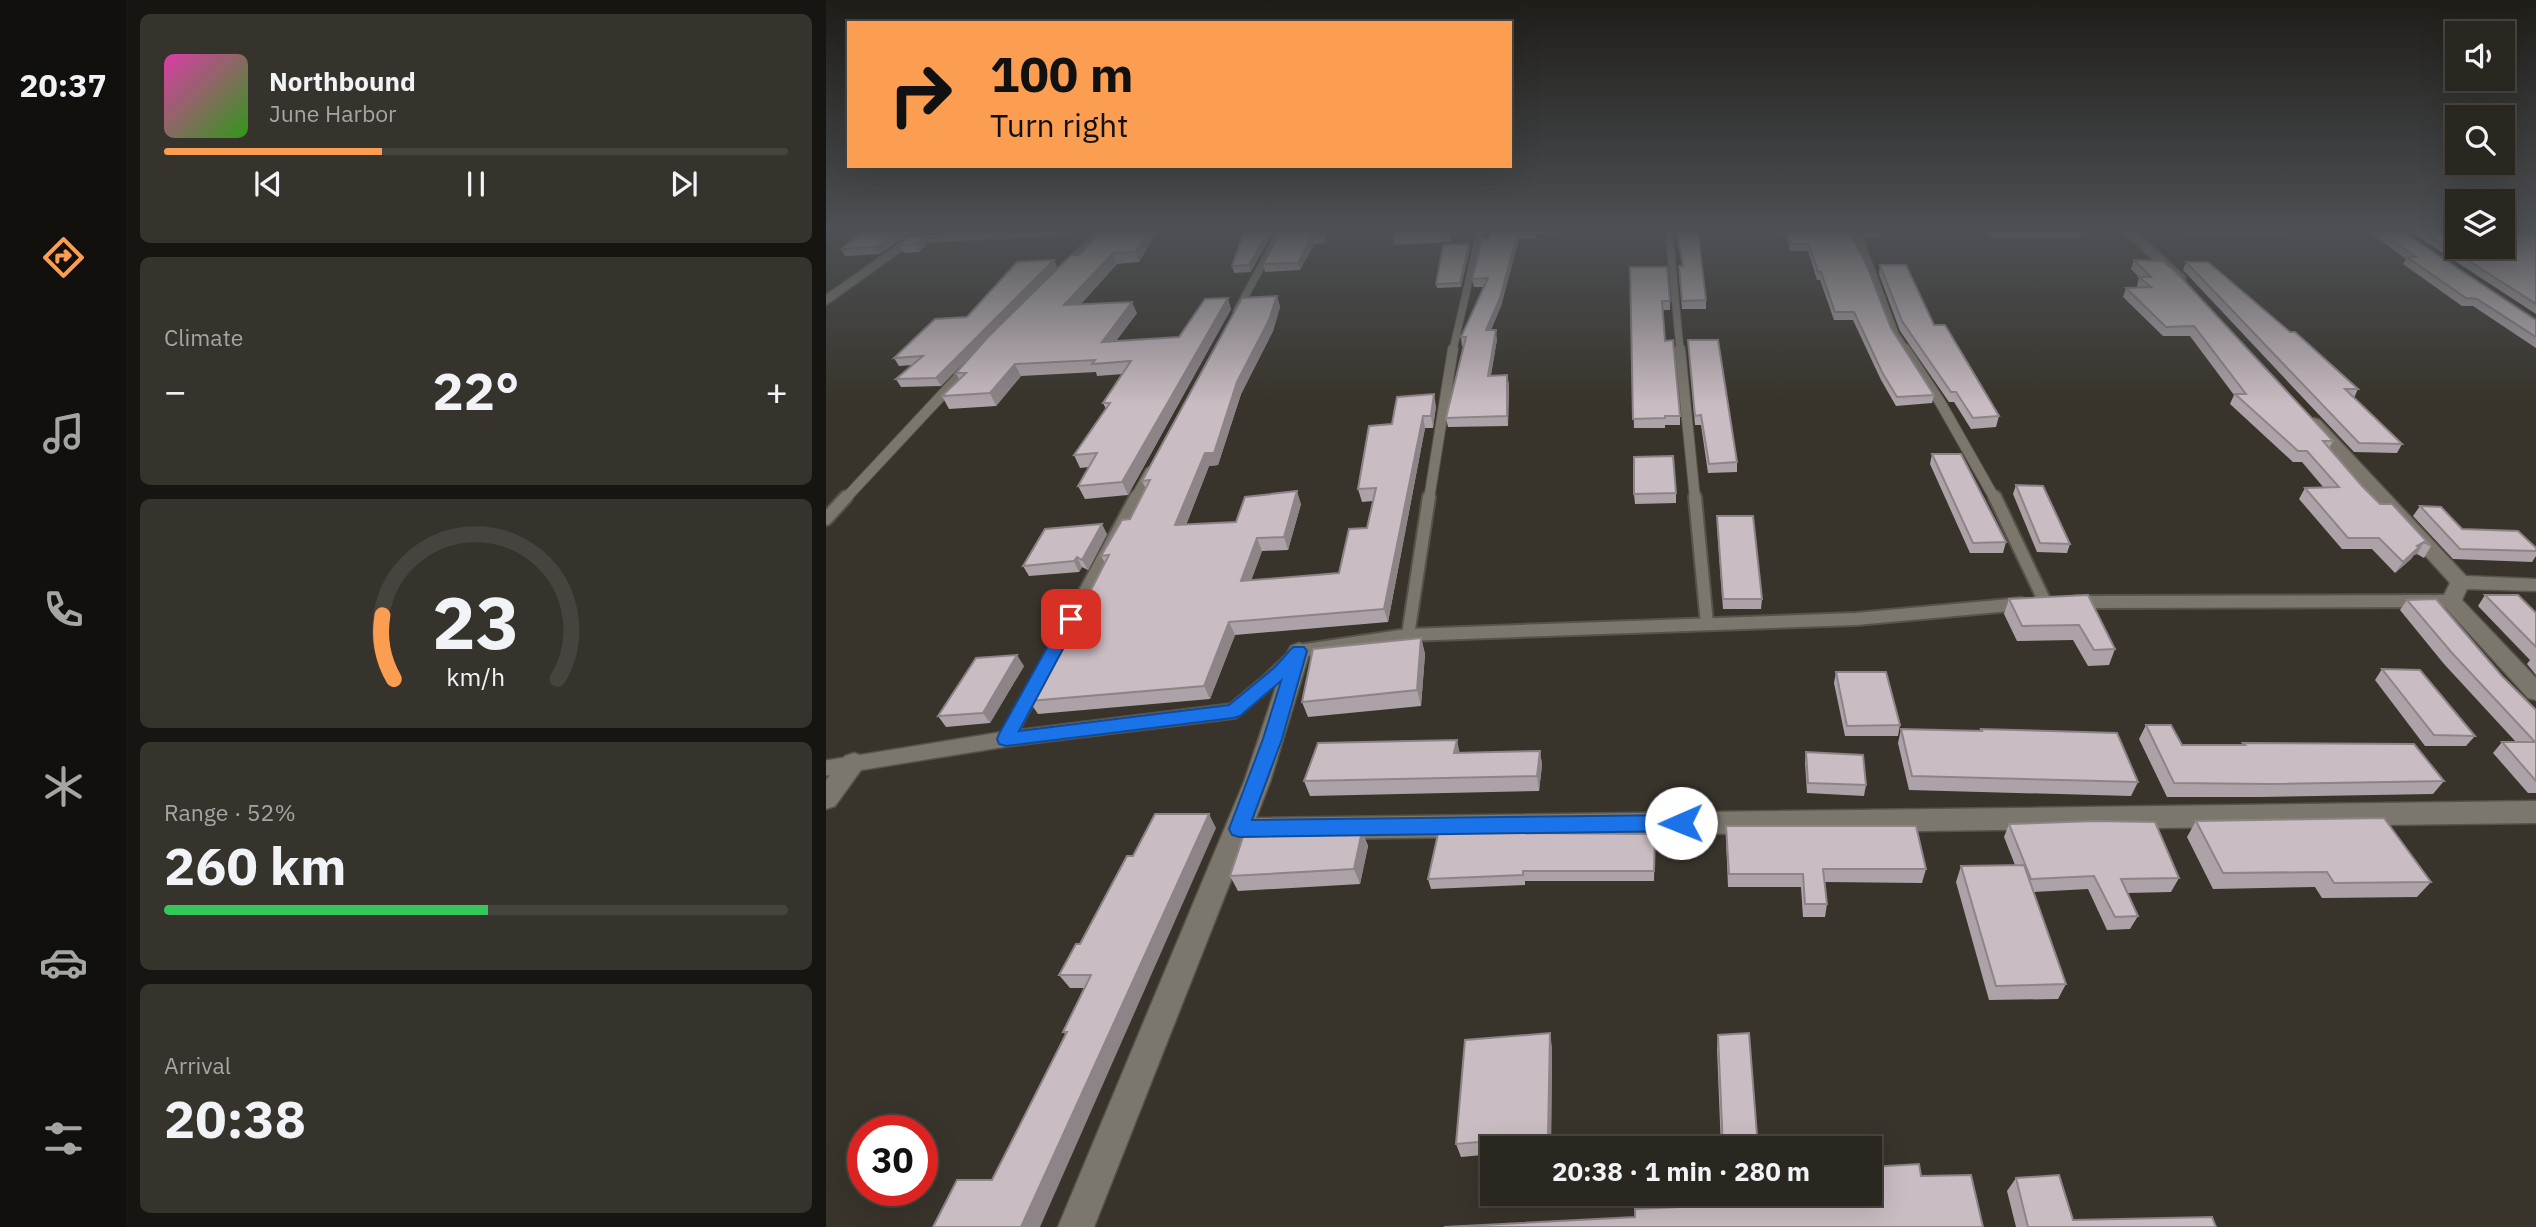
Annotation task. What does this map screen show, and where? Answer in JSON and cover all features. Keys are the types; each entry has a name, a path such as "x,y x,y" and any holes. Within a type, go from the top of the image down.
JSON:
{"street":[{"path":"826,301 842,289"},
{"path":"2303,412 2456,592 2536,692"},
{"path":"2456,592 2536,585"},
{"path":"1076,1227 1239,829 1272,739 1298,651"},
{"path":"826,799 854,763"},
{"path":"1239,829 2536,812"}],"lane":[{"path":"1234,316 1249,289"},
{"path":"1408,635 1451,359 1467,289"},
{"path":"1675,289 1707,624"},
{"path":"1878,289 1895,334 1940,402 1985,480 2045,602"},
{"path":"826,519 975,359"},
{"path":"1006,739 1156,461"},
{"path":"826,768 1006,739 1233,711 1280,672 1298,651 1408,635 1856,619 2045,602 2456,592"}],"building":[{"path":"992,289 1025,289 936,378 896,379 923,356 894,358 935,319 967,317"},
{"path":"1036,289 1079,289 1064,305 1132,302 1102,342 1179,337 1205,299 1228,298 1122,482 1078,486 1097,453 1074,455 1110,403 1103,403 1131,361 1015,364 990,393 942,396 966,373 956,373"},
{"path":"1483,289 1502,289 1486,330 1496,330 1488,376 1507,375 1507,416 1446,418 1466,337 1461,337"},
{"path":"1630,289 1669,289 1670,301 1662,301 1665,341 1673,340 1680,416 1633,419"},
{"path":"1681,289 1705,289 1706,300 1682,301"},
{"path":"1827,289 1876,289 1891,328 1934,395 1897,397 1854,312 1835,312"},
{"path":"1890,289 1917,289 1934,325 1945,325 1999,416 1973,418 1956,392 1951,392 1902,321"},
{"path":"2127,289 2192,289 2333,441 2323,441 2362,486 2380,504 2392,504 2431,546 2424,542 2417,546 2419,547 2403,562 2379,538 2348,538 2305,488 2339,487 2307,451 2298,451 2235,394 2246,394 2194,326 2166,327"},
{"path":"2212,289 2240,289 2290,332 2295,332 2358,389 2345,389 2402,444 2359,443"},
{"path":"2453,289 2490,289 2536,320 2536,337 2477,299 2466,298"},
{"path":"2513,289 2536,289 2536,304"},
{"path":"1277,296 1269,320 1237,382 1214,453 1205,453 1175,525 1236,522 1245,497 1297,491 1284,537 1257,538 1241,581 1339,573 1349,529 1367,528 1376,488 1358,489 1369,426 1392,424 1397,397 1434,394 1431,416 1423,416 1384,609 1229,622 1204,686 1029,701 1052,660 1055,660 1109,555 1101,556 1122,520 1130,519 1150,480 1142,481 1242,298"},
{"path":"1688,340 1718,340 1737,462 1709,464 1701,415 1695,416"},
{"path":"1932,454 1961,454 2006,542 1973,543"},
{"path":"1673,456 1676,493 1634,494 1634,457"},
{"path":"2016,485 2043,486 2070,544 2040,543"},
{"path":"2420,506 2441,507 2462,529 2518,531 2536,551 2460,549"},
{"path":"1717,516 1753,516 1762,599 1723,599"},
{"path":"1102,524 1082,560 1077,557 1074,561 1023,566 1045,529"},
{"path":"2088,595 2115,649 2094,650 2079,625 2022,626 2009,599"},
{"path":"2485,595 2518,595 2536,613 2536,647"},
{"path":"2436,599 2502,676 2536,710 2536,781 2502,742 2535,742 2407,600"},
{"path":"1421,638 1417,690 1302,702 1313,649"},
{"path":"1017,655 983,713 938,716 976,658"},
{"path":"2382,669 2420,670 2475,736 2434,735"},
{"path":"1836,672 1886,672 1900,725 1847,726"},
{"path":"2146,725 2171,725 2182,745 2414,744 2444,781 2174,783"},
{"path":"1901,729 2117,733 2138,782 1912,776"},
{"path":"1457,740 1454,753 1540,751 1537,776 1304,781 1318,743"},
{"path":"1806,752 1863,755 1866,785 1808,783"},
{"path":"1155,814 1209,814 1021,1227 933,1227 957,1180 992,1180 1067,1032 1063,1032 1091,975 1059,975 1076,944 1080,944 1127,856 1133,856"},
{"path":"2384,818 2431,882 2334,883 2327,872 2223,873 2196,821"},
{"path":"2155,822 2179,878 2121,879 2138,916 2115,917 2094,876 2031,879 2009,824"},
{"path":"1726,826 1916,826 1926,869 1823,869 1827,904 1805,904 1803,874 1729,874"},
{"path":"1362,831 1354,869 1230,876 1243,837"},
{"path":"1529,831 1528,833 1655,834 1654,871 1523,871 1523,875 1428,879 1438,834"},
{"path":"2024,865 2066,984 1996,986 1961,866"},
{"path":"1550,1033 1548,1136 1480,1136 1480,1142 1456,1144 1465,1040"},
{"path":"1749,1033 1757,1136 1722,1136 1718,1035"},
{"path":"1919,1164 1921,1176 1971,1175 1983,1227 1444,1227 1635,1217 1635,1209 1702,1206 1882,1206 1882,1166"},
{"path":"2059,1175 2073,1220 2212,1217 2216,1227 2028,1227 2016,1178"}],"route":[{"path":"1071,619 1006,739 1233,711 1280,672 1298,651 1272,739 1239,829 1681,823"}]}
